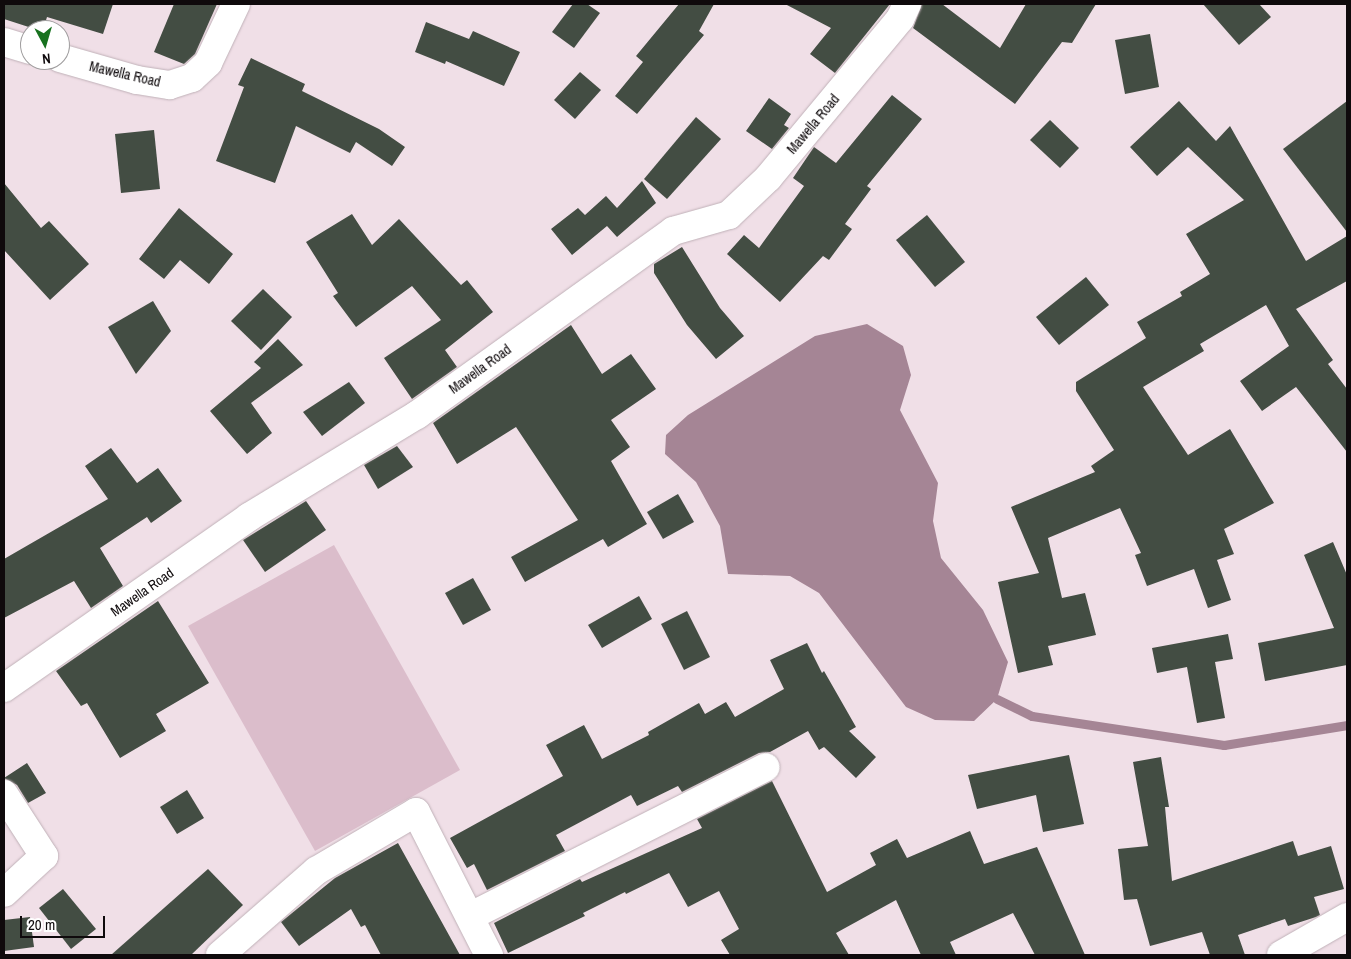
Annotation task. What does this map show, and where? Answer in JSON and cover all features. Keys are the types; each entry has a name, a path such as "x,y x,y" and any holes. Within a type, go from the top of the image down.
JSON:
{"street":[{"name":"Mawella Road","path":"70,61 137,80 170,85 192,78 208,62 236,4"},
{"name":"Mawella Road","path":"4,688 249,517 417,414 673,231 729,215 768,178 900,19 907,4"},
{"path":"4,42 20,47"},
{"path":"471,916 766,768"},
{"path":"4,794 44,856 4,893"},
{"path":"220,955 316,871 416,812 471,916 489,955"},
{"path":"1281,955 1347,917"}],"shaded area":[{"path":"867,324 903,346 911,375 900,410 938,483 933,521 941,558 983,610 1008,662 997,699 974,721 935,720 906,707 819,593 790,576 728,574 720,526 696,482 665,454 666,435 688,415 815,336"},
{"path":"334,545 460,770 315,851 188,626"}],"building":[{"path":"4,4 113,4 103,34 70,24 70,20 57,20 47,17 46,20 20,20 20,24 4,19"},
{"path":"174,4 217,4 195,54 184,64 154,52"},
{"path":"573,4 587,4 600,13 574,48 552,32"},
{"path":"679,4 714,4 699,31 704,35 637,114 615,96 643,62 636,56"},
{"path":"785,4 890,4 835,73 810,54 831,28"},
{"path":"922,4 942,4 1000,48 1026,4 1096,4 1072,43 1062,42 1015,104 913,28"},
{"path":"1203,4 1259,4 1271,17 1239,45"},
{"path":"426,22 469,39 473,31 520,52 504,86 446,61 445,64 415,52"},
{"path":"1150,34 1159,87 1125,94 1115,40"},
{"path":"251,58 305,84 302,91 379,129 405,147 392,166 356,142 350,153 296,126 275,183 216,161 244,87 238,85"},
{"path":"580,72 601,90 575,119 554,100"},
{"path":"892,95 922,119 867,186 871,189 845,224 852,229 829,260 823,256 780,302 727,254 744,235 759,248 804,186 793,178 814,147 836,163"},
{"path":"769,98 791,114 784,125 789,128 772,149 746,131"},
{"path":"1179,101 1216,141 1230,126 1306,261 1347,236 1347,281 1296,309 1333,360 1328,364 1347,389 1347,452 1296,387 1262,411 1240,381 1289,346 1266,305 1200,344 1204,351 1143,387 1188,455 1230,429 1274,503 1224,529 1234,554 1217,560 1231,600 1208,608 1194,569 1147,586 1135,555 1141,553 1120,508 1048,538 1062,598 1085,593 1096,635 1048,646 1053,665 1018,673 998,582 1039,573 1011,507 1095,472 1091,466 1114,450 1076,391 1076,382 1146,338 1137,322 1182,296 1180,292 1210,274 1186,234 1244,200 1188,147 1157,176 1130,147"},
{"path":"1347,101 1347,232 1283,149"},
{"path":"696,117 721,139 667,199 644,179"},
{"path":"1050,120 1079,148 1060,168 1030,140"},
{"path":"154,130 160,189 121,193 115,134"},
{"path":"642,181 656,203 617,237 607,226 572,255 551,229 578,208 585,215 606,196 617,208"},
{"path":"4,183 41,228 49,221 89,264 50,300 4,250"},
{"path":"179,208 233,254 209,284 180,260 164,279 139,259"},
{"path":"352,214 372,245 399,219 461,285 467,280 493,312 445,350 457,367 412,399 384,358 441,320 412,286 356,327 333,296 338,293 306,242"},
{"path":"927,215 965,262 935,287 896,240"},
{"path":"682,247 720,308 744,336 716,359 687,325 654,273 654,264"},
{"path":"1086,277 1109,305 1059,345 1036,317"},
{"path":"263,289 292,317 261,350 231,321"},
{"path":"153,301 171,331 136,374 108,327"},
{"path":"571,325 602,374 631,354 656,389 611,420 630,447 611,461 647,524 608,547 603,539 525,582 511,557 578,520 516,427 457,464 433,423"},
{"path":"278,339 303,365 251,403 272,433 247,454 210,411 261,368 254,362"},
{"path":"349,382 365,403 322,436 303,412"},
{"path":"397,446 413,467 378,489 364,465"},
{"path":"111,448 137,483 158,468 182,501 151,523 147,517 100,548 123,586 91,608 74,581 4,618 4,559 108,499 85,466"},
{"path":"678,494 694,522 663,539 647,512"},
{"path":"306,501 326,530 265,572 243,540"},
{"path":"1333,542 1347,575 1347,665 1265,681 1258,643 1334,628 1304,555"},
{"path":"473,578 491,610 463,625 445,593"},
{"path":"639,596 652,619 602,648 588,625"},
{"path":"158,601 209,683 156,714 166,731 120,758 87,703 81,706 56,671"},
{"path":"687,611 710,657 684,670 661,624"},
{"path":"1228,634 1233,659 1215,662 1225,718 1197,723 1187,667 1157,673 1152,648"},
{"path":"807,643 822,673 824,671 856,727 849,731 876,757 856,778 824,747 819,750 808,731 770,752 759,753 682,792 678,786 637,806 631,795 556,835 565,851 487,890 474,864 467,868 450,838 563,776 546,745 584,725 602,759 649,735 648,732 699,703 705,714 726,702 735,717 784,689 770,660"},
{"path":"1069,755 1084,824 1043,832 1036,795 977,809 968,775"},
{"path":"1161,757 1169,807 1165,807 1172,881 1293,841 1298,856 1331,846 1344,889 1314,897 1320,915 1316,917 1288,926 1285,919 1238,935 1245,955 1210,955 1202,932 1150,946 1137,899 1124,900 1118,849 1148,846 1133,762"},
{"path":"27,763 46,793 28,803 17,785 4,778"},
{"path":"772,781 827,892 876,865 870,853 897,839 907,858 970,831 984,864 1037,847 1085,955 1035,955 1013,913 950,942 956,955 921,955 896,900 836,933 849,955 730,955 721,940 739,929 719,891 688,907 669,873 626,894 625,892 583,913 585,916 508,953 494,923 580,879 582,882 702,828 697,819"},
{"path":"187,790 204,818 177,834 160,807"},
{"path":"398,843 460,955 381,955 365,925 361,927 351,909 299,946 281,922 335,878"},
{"path":"208,869 243,905 191,955 111,955"},
{"path":"63,889 96,929 71,949 39,908"},
{"path":"30,917 34,947 4,951 4,920"}],"waterway":[{"path":"997,699 1032,716 1224,745 1347,725"}]}
